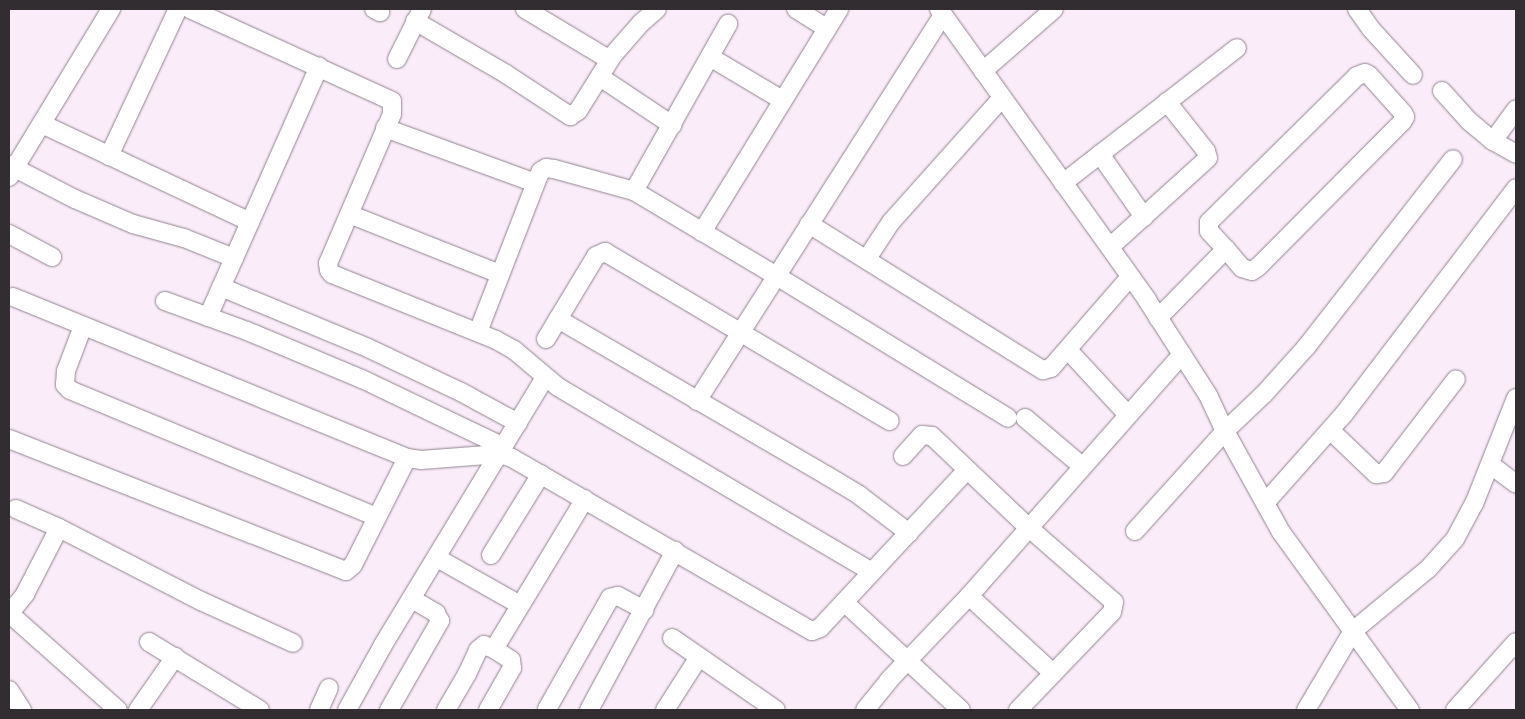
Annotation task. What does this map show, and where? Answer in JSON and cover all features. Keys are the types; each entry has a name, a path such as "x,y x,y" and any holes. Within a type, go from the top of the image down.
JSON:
{"street":[{"path":"111,9 42,124 11,171 133,224 184,238 234,258"},
{"path":"109,156 178,9"},
{"path":"190,9 388,98 393,106 386,128 328,263 332,274 478,332 514,350 545,378 572,396 872,572"},
{"path":"525,9 544,13 610,60"},
{"path":"397,59 418,15 570,116 578,111 610,60 627,38 657,9"},
{"path":"796,9 827,28"},
{"path":"702,232 839,9"},
{"path":"983,71 1054,9"},
{"path":"1357,9 1372,29 1413,75"},
{"path":"697,401 941,12 1110,247 1158,318 1208,395 1225,431 1281,532 1410,710"},
{"path":"634,191 728,24"},
{"path":"1063,183 1236,48"},
{"path":"710,58 782,100"},
{"path":"208,317 319,67"},
{"path":"1365,73 1369,75 1403,113 1405,117 1402,122 1258,267 1252,271 1242,268 1226,249 1209,231 1209,222 1357,76 1365,73"},
{"path":"600,77 672,124"},
{"path":"1442,91 1469,121 1493,141 1516,154"},
{"path":"866,260 891,222 1002,98"},
{"path":"1110,247 1208,158 1206,151 1167,102"},
{"path":"1493,141 1516,109"},
{"path":"42,124 250,222"},
{"path":"386,128 535,183"},
{"path":"1100,154 1144,217"},
{"path":"1135,531 1225,431 1264,394 1306,346 1453,159"},
{"path":"478,332 535,183 541,171 546,168 554,169 634,191 1017,418 1082,466"},
{"path":"1265,503 1330,430 1385,361 1516,188"},
{"path":"349,214 500,274"},
{"path":"808,224 1043,370 1051,368 1068,350 1130,277"},
{"path":"9,234 52,257"},
{"path":"1158,318 1226,249"},
{"path":"546,339 596,256 606,252 890,421"},
{"path":"222,287 368,348 461,392 518,423"},
{"path":"13,297 407,458 421,460 502,450"},
{"path":"165,300 362,379 502,450 512,458 812,631 820,628 967,470"},
{"path":"558,319 859,495 909,533"},
{"path":"83,326 66,371 66,385 70,390 377,517"},
{"path":"1068,350 1128,415"},
{"path":"865,710 908,660 969,596 1182,354"},
{"path":"347,710 545,378"},
{"path":"1330,430 1376,474 1384,473 1456,379"},
{"path":"1306,710 1353,631 1428,569 1455,539 1474,504 1516,398"},
{"path":"903,456 922,435 928,434 1028,527 1114,602 1112,612 1018,710"},
{"path":"9,439 74,466 230,524 342,570 350,569 407,458"},
{"path":"1491,464 1516,484"},
{"path":"491,555 541,474"},
{"path":"494,649 585,499"},
{"path":"16,509 59,528 201,601 293,643"},
{"path":"59,528 25,594 9,614 118,710"},
{"path":"589,710 675,551"},
{"path":"438,558 520,605"},
{"path":"544,707 610,598 618,596 644,610"},
{"path":"969,596 1053,673"},
{"path":"390,710 440,621 436,613 412,599"},
{"path":"844,602 962,710"},
{"path":"672,638 768,708"},
{"path":"149,642 260,710"},
{"path":"1455,710 1516,642"},
{"path":"446,710 467,674 478,650 484,645 511,660 512,668 488,710"},
{"path":"138,710 175,657"},
{"path":"666,710 699,657"},
{"path":"319,710 329,688"},
{"path":"9,690 22,710"}]}
